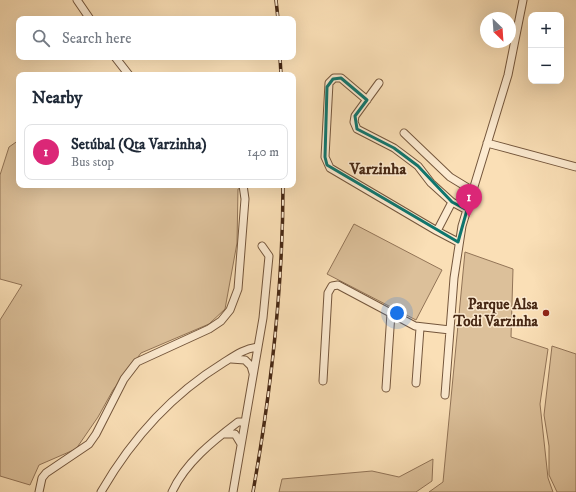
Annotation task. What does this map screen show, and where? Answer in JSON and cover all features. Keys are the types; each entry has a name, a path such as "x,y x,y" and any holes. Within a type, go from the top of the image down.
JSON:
{"street":[{"path":"77,0 88,16"},
{"path":"445,395 458,242 466,210 508,75 523,0"},
{"path":"117,60 127,72"},
{"path":"367,100 341,78 333,79 329,83 325,157 327,165 458,242"},
{"path":"379,83 355,116 354,122 357,128 394,148 418,166 431,183 452,202 466,210"},
{"path":"404,133 450,177 473,191"},
{"path":"487,143 576,167"},
{"path":"39,492 42,478 46,473 83,449 93,439 124,379 137,362 209,329 221,320 230,310 238,289 245,199 243,188"},
{"path":"437,231 452,202"},
{"path":"233,492 263,318 269,256 262,246"},
{"path":"323,381 330,288 338,285 420,328 450,330"},
{"path":"386,388 391,313"},
{"path":"416,383 420,328"},
{"path":"101,492 128,450 156,417 194,383 229,359 250,348 258,347"},
{"path":"229,359 245,360 251,366 253,376"},
{"path":"172,492 188,467 238,422 245,422"},
{"path":"223,434 235,434 241,445"}],"highlighted area":[{"path":"341,78 367,100 355,116 357,129 394,148 418,166 452,202 467,210 458,242 327,165 325,157 327,87 333,79"}],"shaded area":[{"path":"16,142 16,188 241,188 238,189 237,243 225,309 209,324 141,353 113,390 98,417 76,449 39,465 30,485 0,476 0,320 22,285 0,279 0,175 9,147"},
{"path":"354,224 442,270 416,320 327,274"},
{"path":"465,252 513,269 511,337 548,349 540,404 548,478 553,492 429,492 443,482"},
{"path":"552,346 576,354 576,492 557,492 549,475 549,446 544,415"},
{"path":"433,459 432,481 416,492 279,492 282,479 372,471 399,477"}],"railway":[{"path":"276,0 278,16"},
{"path":"280,60 281,72"},
{"path":"253,492 275,339 281,262 283,188"}],"place":[{"name":"Setúbal (Qta Varzinha)","path":"469,217"},
{"name":"Parque Alsa Todi Varzinha","path":"546,313"}],"district":[{"name":"Varzinha","path":"378,169"}]}
